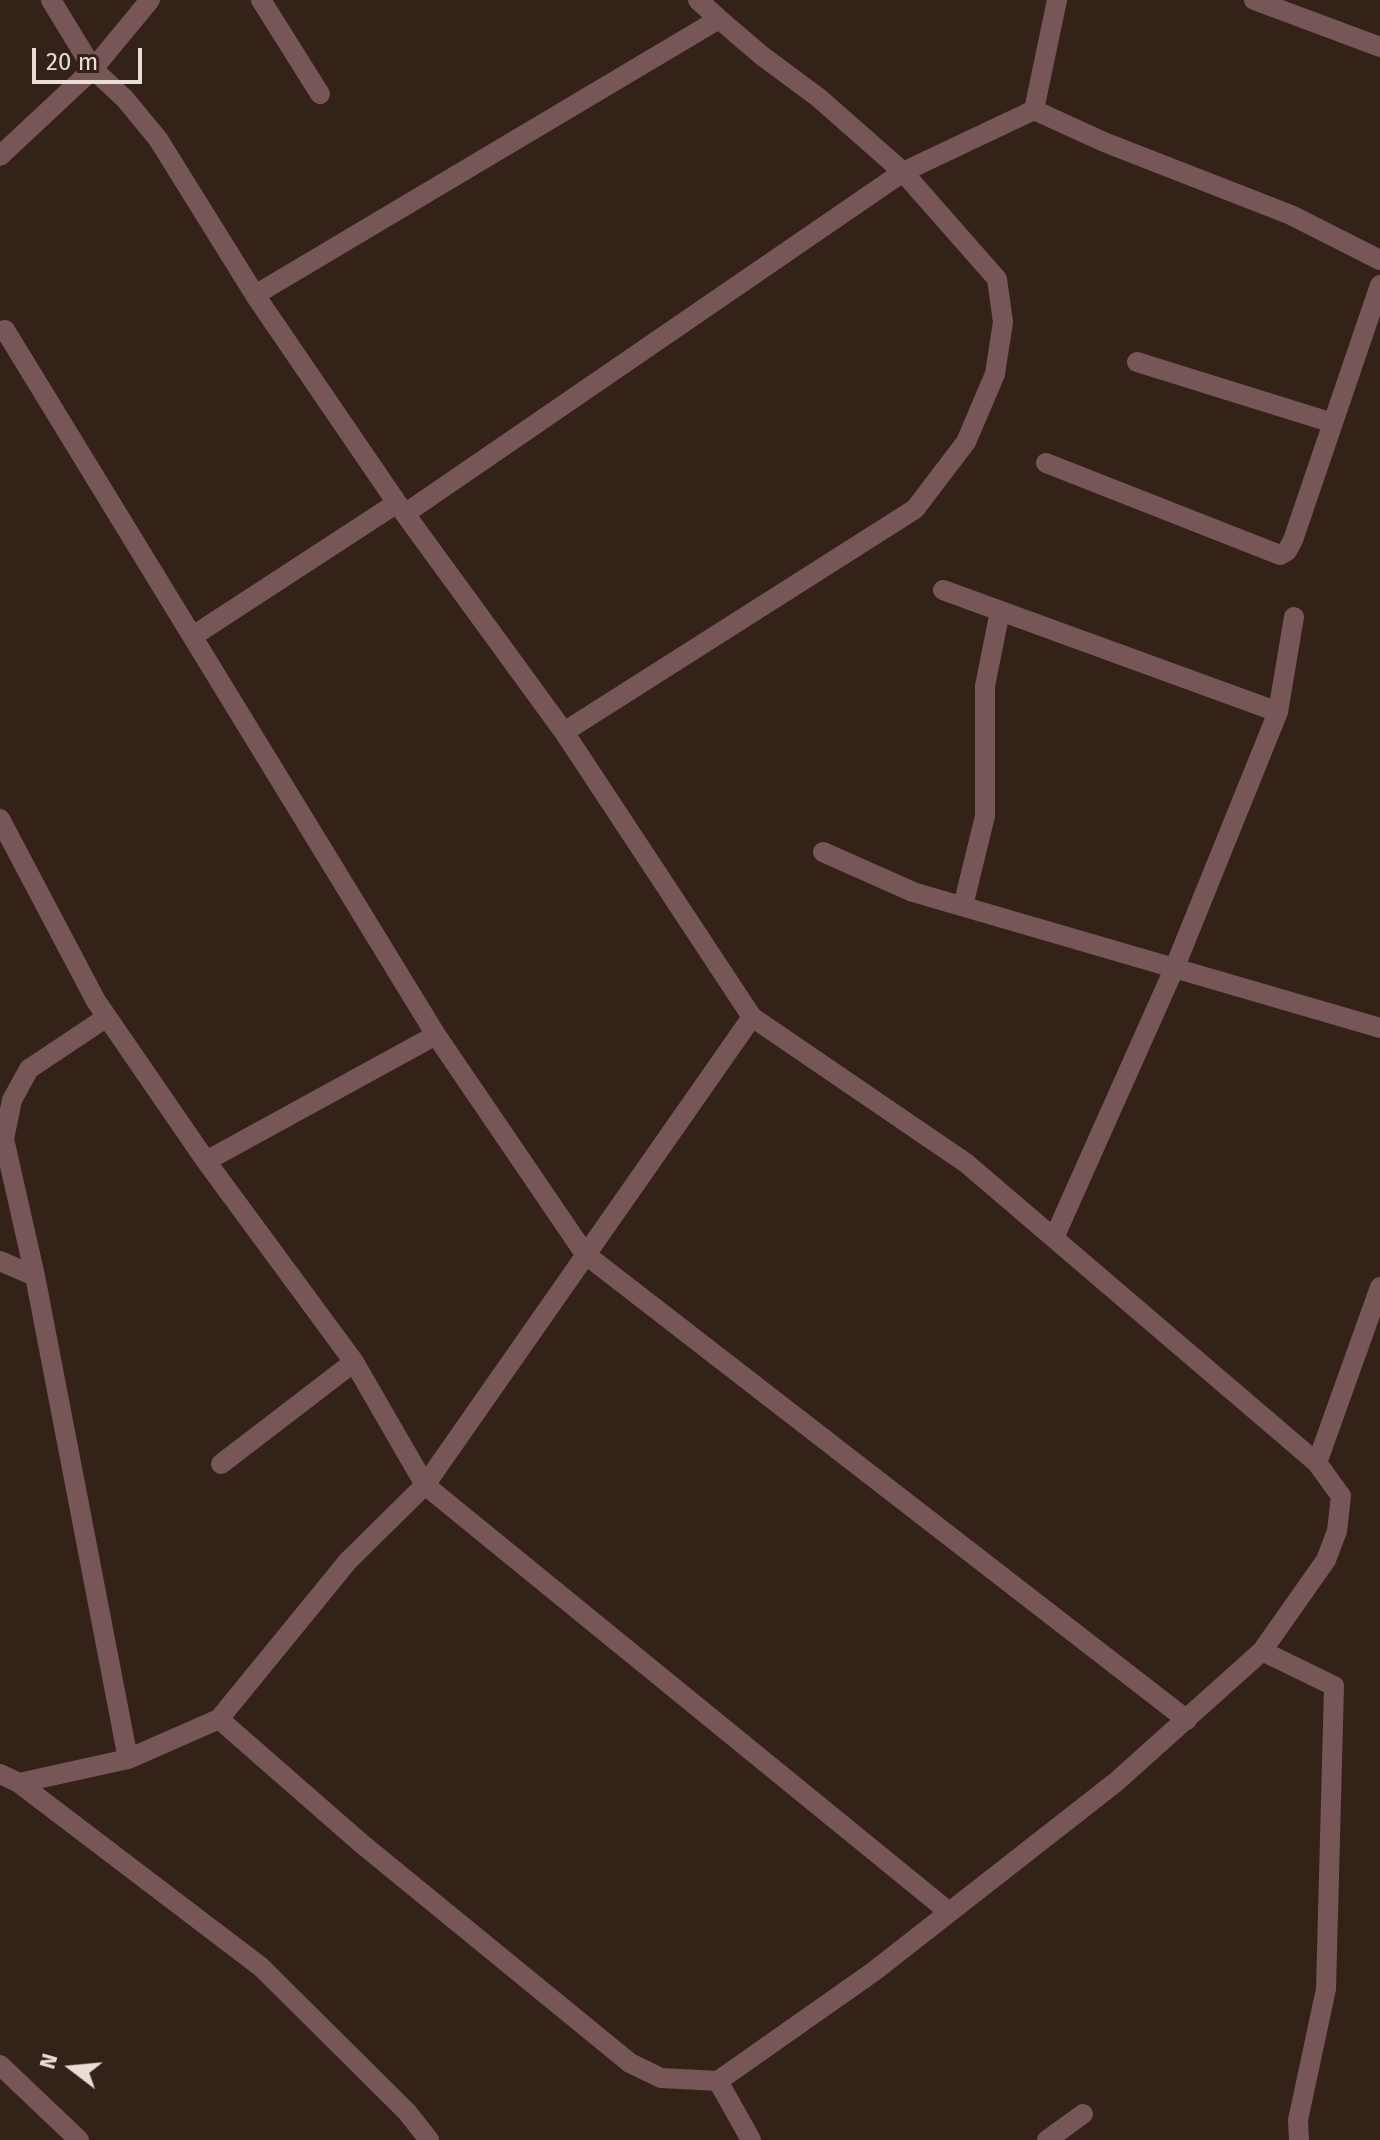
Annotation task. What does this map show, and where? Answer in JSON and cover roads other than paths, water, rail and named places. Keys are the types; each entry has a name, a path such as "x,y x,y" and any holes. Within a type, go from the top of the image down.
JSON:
{"street":[{"path":"51,0 93,69 125,99 158,139 255,295 402,508 564,732 752,1017 966,1163 1317,1463 1341,1496 1337,1531 1326,1560 1262,1651 1116,1782 873,1972 718,2081 661,2078 630,2063 362,1844 219,1719"},
{"path":"0,156 93,69 150,0"},
{"path":"261,0 320,94"},
{"path":"564,732 915,509 966,442 995,374 1003,322 997,279 903,172 819,98 761,55 698,0"},
{"path":"1034,110 1057,0"},
{"path":"1254,0 1380,47"},
{"path":"255,295 719,19"},
{"path":"193,636 402,508 903,172 1034,110 1104,142 1291,215 1380,260"},
{"path":"1046,463 1280,555 1287,551 1293,540 1380,285"},
{"path":"5,330 436,1035 585,1254 1187,1720"},
{"path":"1137,362 1333,423"},
{"path":"943,590 1278,712"},
{"path":"963,906 985,816 985,686 1000,611"},
{"path":"1054,1238 1174,969 1278,712 1294,617"},
{"path":"0,819 107,1017 206,1161 354,1362 425,1485 949,1912"},
{"path":"823,852 913,892 1380,1028"},
{"path":"107,1017 29,1069 12,1100 4,1139 35,1276 128,1759"},
{"path":"19,1783 128,1759 219,1719 348,1561 425,1485 752,1017"},
{"path":"206,1161 436,1035"},
{"path":"0,1261 35,1276"},
{"path":"1317,1463 1380,1287"},
{"path":"221,1464 354,1362"},
{"path":"1262,1651 1334,1686 1326,1989 1298,2120 1299,2140"},
{"path":"0,1774 19,1783 261,1967 407,2112 429,2140"},
{"path":"0,2065 79,2140"},
{"path":"718,2081 751,2140"},
{"path":"1047,2140 1083,2114"}]}
